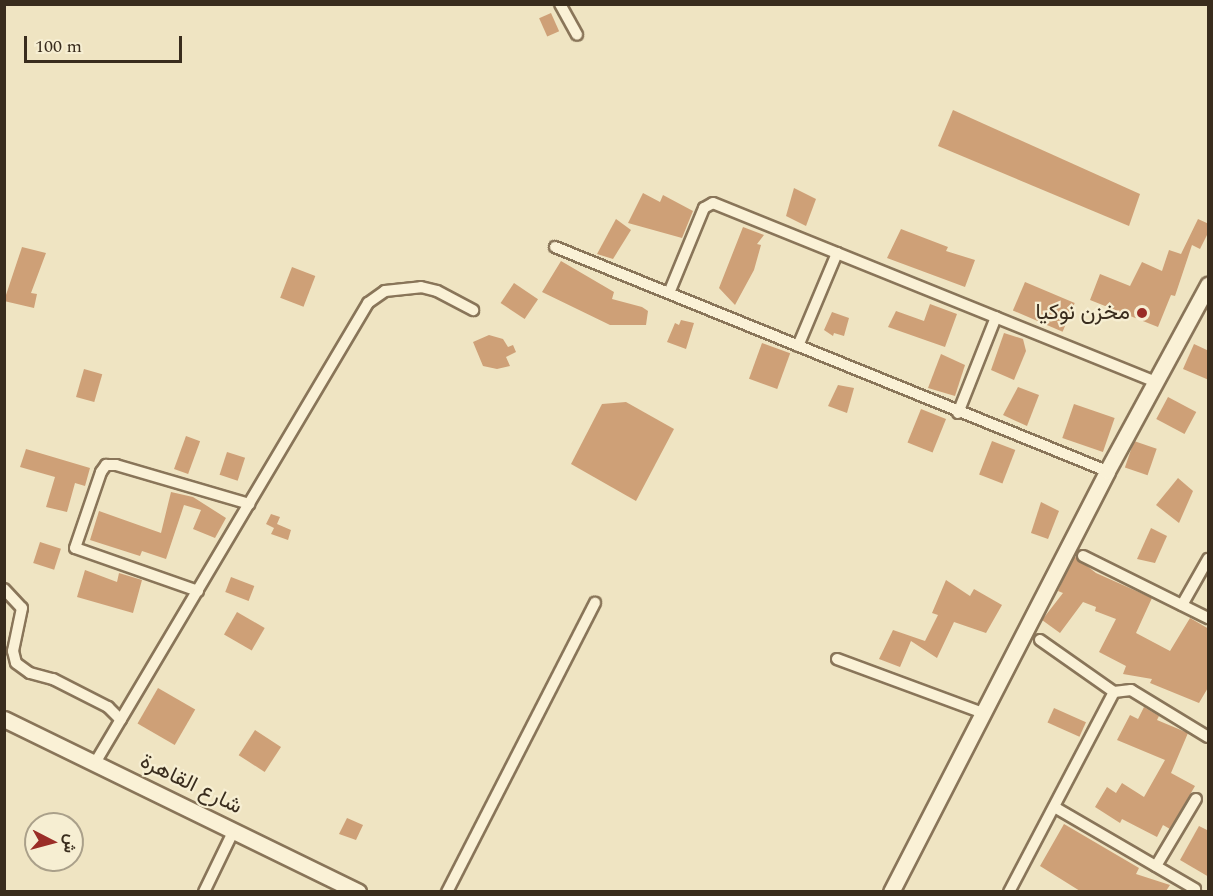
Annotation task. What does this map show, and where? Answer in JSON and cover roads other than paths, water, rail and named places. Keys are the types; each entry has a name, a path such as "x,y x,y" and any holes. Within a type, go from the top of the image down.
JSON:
{"street":[{"path":"560,4 577,35"},
{"path":"669,293 704,208 710,202 1156,382"},
{"path":"555,247 958,413 1107,471"},
{"path":"798,346 837,253"},
{"path":"891,891 1107,471 1209,285"},
{"path":"95,763 373,298 396,288 421,287 437,291 473,310"},
{"path":"958,413 996,317"},
{"path":"198,591 75,548 101,472 106,465 116,465 249,504"},
{"path":"1083,556 1209,618"},
{"path":"1182,605 1209,560"},
{"path":"4,589 22,608 13,651 16,663 30,674 53,679 108,706 121,720"},
{"path":"447,891 595,603"},
{"path":"1040,640 1114,692 1131,690 1209,737"},
{"path":"837,659 983,713"},
{"path":"1009,891 1056,808 1114,692"},
{"name":"شارع القاهرة","path":"4,719 358,891"},
{"path":"1156,866 1196,799"},
{"path":"1056,808 1195,889"},
{"path":"204,891 234,830"}],"place":[{"name":"مخزن نوكيا","path":"1142,313"}]}
